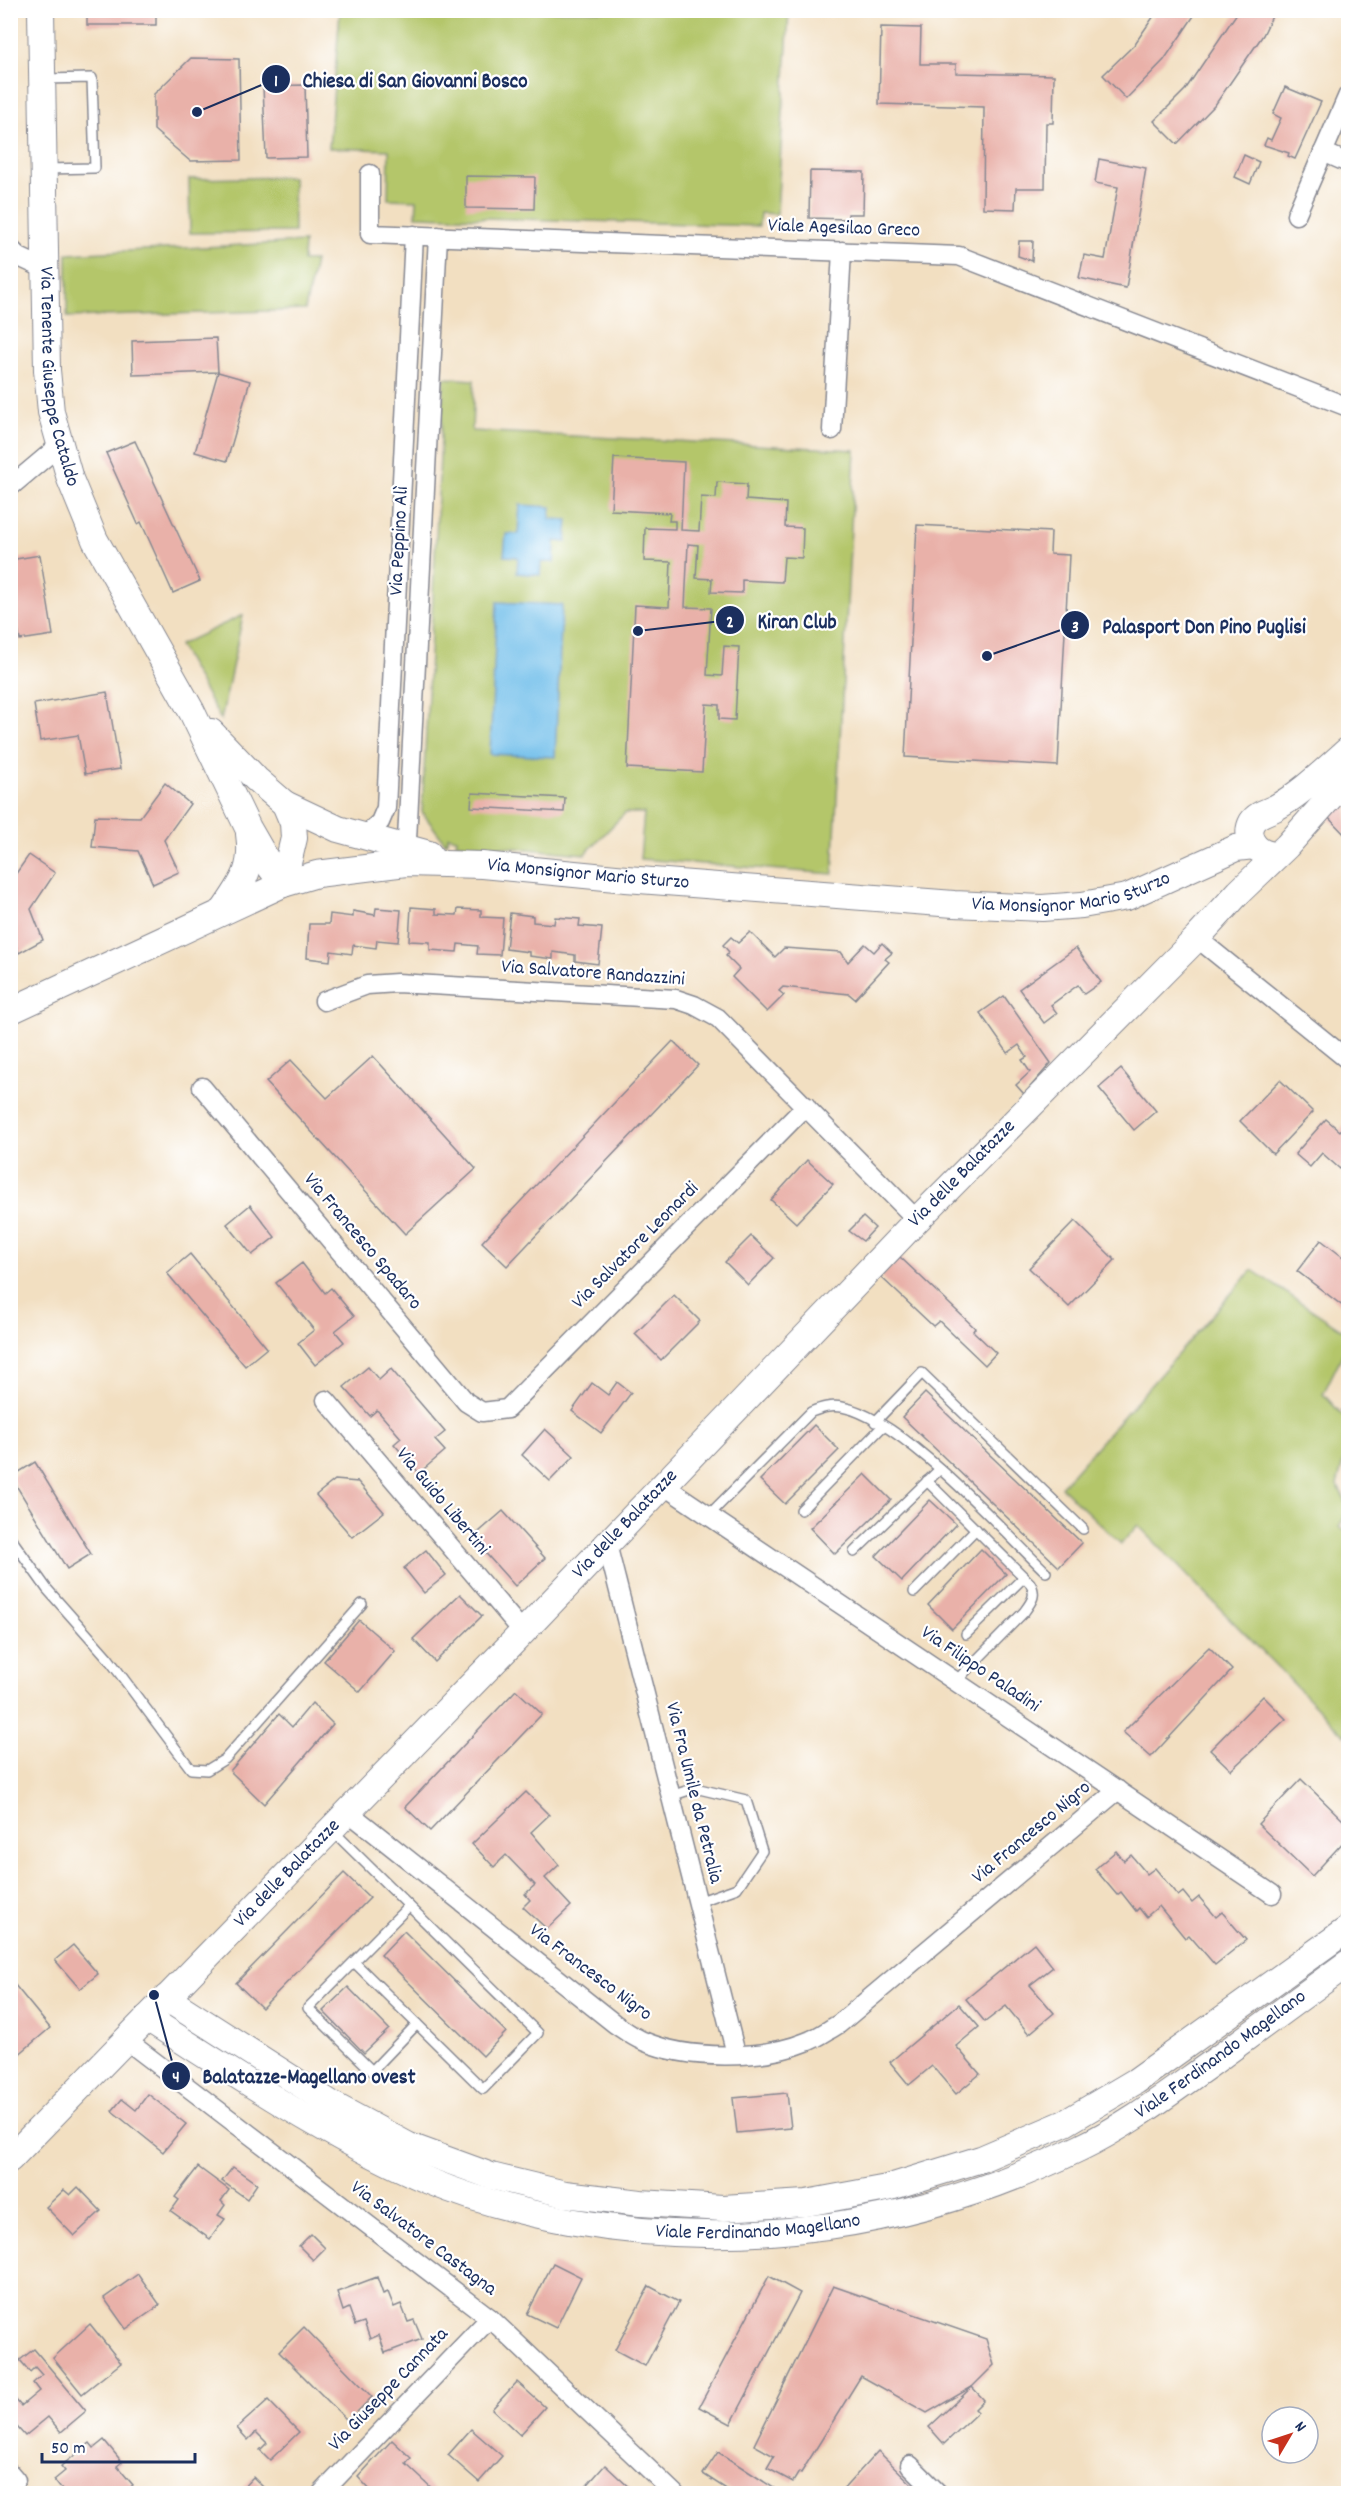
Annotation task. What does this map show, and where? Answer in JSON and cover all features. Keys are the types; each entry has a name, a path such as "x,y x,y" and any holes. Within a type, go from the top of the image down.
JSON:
{"street":[{"name":"Via Tenente Giuseppe Cataldo","path":"41,10 45,268 50,401 70,479 95,540 192,712"},
{"path":"1296,215 1348,95"},
{"path":"1323,152 1348,163"},
{"name":"Viale Agesilao Greco","path":"370,174 369,234 959,256 1348,406"},
{"name":"Via Peppino Alì","path":"363,838 380,822 386,808 414,235"},
{"name":"Via Peppino Alì","path":"406,856 438,236"},
{"path":"10,248 19,256 45,268"},
{"path":"832,430 842,251"},
{"path":"10,487 60,444"},
{"path":"192,712 248,828 283,884"},
{"name":"Via Monsignor Mario Sturzo","path":"192,712 256,779 285,804 338,830 406,856 482,866 954,904 1042,908 1082,905 1126,897 1236,848 1267,837"},
{"path":"1267,837 1288,801 1348,750"},
{"path":"1267,837 1348,777"},
{"path":"283,884 294,838 292,823 285,804"},
{"path":"224,911 244,881 251,865 248,828"},
{"name":"Via delle Balatazze","path":"10,2159 523,1632 917,1220 1197,938 1239,892 1267,837"},
{"path":"10,1011 283,884 318,874 406,856"},
{"path":"1197,938 1348,1060"},
{"name":"Via Salvatore Randazzini","path":"324,1001 367,985 397,983 676,999 694,1005 718,1018 917,1220"},
{"name":"Via Francesco Spadaro","path":"202,1087 466,1402 482,1412 495,1412"},
{"name":"Via Salvatore Leonardi","path":"495,1412 507,1409 806,1106"},
{"name":"Via Guido Libertini","path":"326,1400 523,1632"},
{"name":"Via Filippo Paladini","path":"663,1485 1272,1894"},
{"name":"Via Fra Umile da Petralia","path":"607,1544 736,2054"},
{"name":"Via Francesco Nigro","path":"339,1820 615,2024 642,2041 701,2056 771,2051 807,2042 839,2024 1118,1791"},
{"name":"Viale Ferdinando Magellano","path":"166,1998 333,2105 410,2146 491,2176 565,2194 640,2204 723,2208 806,2203 887,2188 981,2159 1065,2123 1136,2081 1348,1929"},
{"name":"Viale Ferdinando Magellano","path":"147,2018 352,2144 431,2182 514,2210 601,2226 677,2234 747,2235 806,2229 874,2218 942,2202 1002,2183 1083,2147 1151,2107 1348,1963"},
{"name":"Via Salvatore Castagna","path":"126,2040 490,2318 675,2493"},
{"name":"Via Giuseppe Cannata","path":"321,2493 490,2318"},
{"path":"910,2464 939,2493"}],"lane":[{"path":"43,80 92,78 95,168 45,169"},
{"path":"801,1510 922,1373 1083,1529"},
{"path":"708,1516 811,1412 826,1406 843,1407 879,1424 940,1469 1046,1572"},
{"path":"854,1552 940,1469"},
{"path":"927,1481 1024,1577 1035,1591 1033,1600 1024,1612 956,1681"},
{"path":"914,1592 976,1529"},
{"path":"10,1537 47,1589 108,1658 191,1769 207,1770 225,1759 362,1604"},
{"path":"966,1634 1024,1577"},
{"path":"671,1796 695,1788 746,1800 762,1851 737,1888 698,1902"},
{"path":"339,1820 409,1906 538,2033 483,2089 354,1962"},
{"path":"409,1906 308,2008 372,2070 417,2024"}],"green space":[{"path":"340,11 789,11 777,214 760,213 759,226 416,216 417,200 388,199 389,150 329,148"},
{"path":"293,177 294,232 190,233 189,179"},
{"path":"304,242 303,261 315,261 305,310 67,317 67,254"},
{"path":"444,378 474,380 472,431 855,450 833,874 640,859 644,813 625,813 585,854 456,843 457,838 448,836 446,844 422,812"},
{"path":"243,615 221,720 179,645"},
{"path":"1252,1270 1348,1334 1348,1343 1323,1394 1348,1421 1348,1443 1337,1485 1347,1506 1339,1527 1348,1533 1348,1730 1345,1736 1138,1525 1121,1544 1061,1487"}],"water":[{"path":"520,505 551,507 550,519 568,520 566,542 555,541 554,562 541,562 540,575 517,573 518,557 504,556 506,534 518,534"},
{"path":"497,602 562,605 555,757 490,754"}],"building":[{"path":"87,10 156,10 156,25 87,25"},
{"path":"1158,10 1198,10 1164,60 1126,99 1103,75 1134,45"},
{"path":"1239,10 1275,10 1263,35 1215,105 1177,144 1154,121 1185,90"},
{"path":"881,27 921,28 920,64 956,64 956,73 1054,75 1053,123 1046,123 1045,188 1016,188 1015,209 983,208 984,107 879,104"},
{"path":"191,58 239,59 241,160 190,161 154,130 154,94"},
{"path":"305,85 307,157 266,158 263,86"},
{"path":"1285,87 1321,102 1295,159 1288,156 1289,153 1264,145 1267,138 1271,140 1281,118 1273,114"},
{"path":"1244,155 1259,162 1250,184 1235,177"},
{"path":"1099,159 1146,168 1126,288 1079,278 1084,255 1105,259 1118,187 1095,183"},
{"path":"810,171 864,172 863,214 848,214 848,219 809,218"},
{"path":"466,176 535,177 534,209 466,208"},
{"path":"1019,241 1033,241 1032,261 1018,256"},
{"path":"216,338 218,372 133,375 132,341"},
{"path":"218,372 250,381 227,461 195,452"},
{"path":"135,441 200,581 173,593 106,453"},
{"path":"614,458 684,462 681,530 699,531 701,497 716,498 717,482 747,484 746,500 786,503 785,527 803,528 802,558 784,557 782,582 742,580 742,593 711,592 712,579 696,578 698,545 688,544 685,607 711,608 707,675 722,676 724,646 739,647 735,720 719,719 719,705 706,704 702,772 627,768 635,605 669,607 671,562 644,561 645,528 675,529 675,521 669,521 670,513 611,510"},
{"path":"917,525 1051,532 1050,554 1069,555 1058,766 905,757"},
{"path":"40,555 53,635 20,640 12,596 10,596 10,560"},
{"path":"107,692 120,769 85,774 78,735 40,741 34,704"},
{"path":"165,783 190,804 164,840 179,872 153,884 138,851 92,847 95,816 140,817"},
{"path":"1348,792 1347,816 1348,838 1326,815"},
{"path":"472,793 565,798 564,812 471,807"},
{"path":"29,855 55,873 31,909 43,940 19,953 10,933 10,882"},
{"path":"411,907 436,909 436,914 457,915 458,909 481,910 481,917 503,918 500,955 477,954 478,946 458,944 457,952 430,950 430,942 409,941"},
{"path":"376,908 401,910 398,942 377,940 376,948 353,945 352,954 331,951 330,961 307,958 309,924 329,924 330,914 353,917 353,911 375,915"},
{"path":"510,913 533,916 533,922 554,924 555,917 580,919 579,926 602,928 598,964 575,961 575,955 553,952 553,959 529,956 529,952 506,949"},
{"path":"750,932 775,957 784,948 841,952 848,962 865,944 874,952 882,943 892,953 885,959 889,962 855,999 849,994 783,987 779,991 784,995 767,1012 732,977 739,969 726,956 729,952 723,945 731,937 738,943"},
{"path":"1076,948 1101,982 1084,994 1078,985 1051,1005 1057,1013 1044,1023 1019,989"},
{"path":"1004,996 1051,1063 1024,1094 1016,1085 1030,1072 1022,1060 1027,1057 1019,1045 1008,1053 980,1013"},
{"path":"673,1041 698,1065 507,1266 482,1242"},
{"path":"373,1056 476,1169 405,1234 266,1082 291,1060 327,1098"},
{"path":"1121,1069 1156,1111 1134,1130 1099,1088"},
{"path":"1280,1080 1313,1112 1273,1154 1240,1121"},
{"path":"1326,1119 1340,1131 1348,1121 1348,1160 1340,1169 1322,1153 1310,1167 1295,1154"},
{"path":"807,1160 833,1184 796,1223 771,1200"},
{"path":"250,1205 275,1237 252,1255 227,1224"},
{"path":"863,1217 875,1228 863,1241 849,1231"},
{"path":"1075,1221 1115,1260 1069,1307 1029,1268"},
{"path":"751,1236 774,1258 748,1285 725,1262"},
{"path":"1321,1240 1348,1261 1348,1310 1297,1271"},
{"path":"190,1254 267,1348 245,1366 167,1273"},
{"path":"900,1257 975,1328 973,1331 996,1353 985,1365 939,1321 933,1326 881,1277"},
{"path":"302,1263 325,1293 331,1288 354,1316 335,1331 344,1342 315,1365 298,1343 314,1330 276,1283"},
{"path":"674,1295 700,1321 661,1360 635,1334"},
{"path":"368,1367 379,1380 391,1369 445,1432 435,1440 445,1451 419,1473 394,1444 401,1438 377,1410 370,1416 344,1387"},
{"path":"617,1382 631,1393 601,1433 572,1411 592,1383 608,1395"},
{"path":"925,1393 1082,1543 1059,1567 902,1417"},
{"path":"1348,1398 1348,1412 1342,1410"},
{"path":"814,1425 839,1450 785,1504 760,1480"},
{"path":"545,1429 574,1456 550,1481 522,1455"},
{"path":"35,1462 91,1554 67,1569 11,1477"},
{"path":"865,1474 891,1500 835,1554 810,1528"},
{"path":"335,1480 358,1482 384,1512 352,1537 316,1495"},
{"path":"930,1500 956,1524 902,1581 876,1556"},
{"path":"503,1511 545,1558 515,1586 472,1538"},
{"path":"981,1549 1006,1574 952,1629 928,1605"},
{"path":"426,1550 446,1575 424,1593 404,1568"},
{"path":"460,1594 482,1616 435,1662 413,1639"},
{"path":"359,1620 395,1651 360,1692 324,1661"},
{"path":"1209,1647 1232,1670 1151,1757 1123,1732"},
{"path":"516,1690 542,1714 430,1831 405,1807"},
{"path":"1263,1696 1286,1719 1231,1770 1210,1750"},
{"path":"312,1703 333,1724 264,1804 230,1771 279,1714 292,1727"},
{"path":"1301,1779 1348,1825 1348,1837 1312,1876 1258,1824"},
{"path":"526,1792 549,1815 531,1832 559,1865 545,1878 571,1906 547,1929 523,1907 530,1900 525,1894 535,1885 506,1855 494,1867 472,1844"},
{"path":"1116,1851 1124,1861 1131,1855 1147,1874 1155,1868 1178,1896 1183,1892 1192,1903 1199,1897 1216,1917 1222,1912 1246,1940 1215,1965 1189,1935 1185,1938 1159,1906 1146,1917 1139,1908 1136,1911 1121,1892 1117,1895 1095,1869"},
{"path":"344,1873 370,1898 262,2008 236,1983"},
{"path":"404,1931 506,2032 483,2056 381,1955"},
{"path":"1034,1943 1053,1967 1030,1985 1054,2013 1029,2034 1006,2006 985,2022 966,1999"},
{"path":"73,1945 98,1974 80,1989 55,1960"},
{"path":"14,1984 50,2028 17,2056 10,2048 10,1987"},
{"path":"348,1987 389,2029 364,2053 323,2011"},
{"path":"959,2004 979,2027 956,2046 980,2074 956,2094 932,2066 909,2085 890,2062"},
{"path":"787,2093 791,2128 737,2133 733,2098"},
{"path":"148,2094 186,2124 163,2152 112,2111 122,2099 136,2110"},
{"path":"198,2167 229,2190 221,2201 225,2205 218,2215 225,2219 210,2239 171,2211 179,2200 175,2197"},
{"path":"233,2167 257,2184 247,2199 222,2181"},
{"path":"78,2187 101,2211 74,2236 46,2207 64,2190 70,2195"},
{"path":"311,2234 325,2248 313,2260 299,2246"},
{"path":"553,2263 581,2277 556,2328 527,2314"},
{"path":"138,2274 160,2305 126,2329 104,2298"},
{"path":"769,2276 800,2293 731,2424 699,2407"},
{"path":"377,2277 383,2294 388,2292 394,2307 401,2304 408,2322 414,2320 422,2339 385,2353 379,2335 370,2339 364,2322 355,2325 349,2308 343,2311 337,2292"},
{"path":"649,2286 679,2302 645,2366 615,2350"},
{"path":"833,2286 986,2339 994,2365 972,2387 927,2413 861,2376 801,2473 799,2472 793,2482 767,2468 774,2456 754,2445"},
{"path":"90,2324 121,2363 82,2394 53,2358"},
{"path":"304,2327 372,2397 348,2421 279,2352"},
{"path":"34,2349 86,2411 61,2432 48,2417 25,2436 10,2419 10,2393 21,2406 39,2391 33,2383 42,2375 35,2367 30,2372 20,2360"},
{"path":"517,2382 545,2407 520,2435 492,2409"},
{"path":"972,2387 984,2400 975,2409 978,2412 944,2444 929,2427"},
{"path":"268,2400 299,2432 270,2460 260,2450 267,2443 256,2432 248,2440 237,2428"},
{"path":"471,2429 502,2456 479,2482 448,2455"},
{"path":"104,2440 122,2462 117,2466 133,2485 123,2494 88,2494 86,2491 82,2494 65,2494 54,2480 65,2471 61,2466 90,2443 94,2448"},
{"path":"392,2440 411,2458 406,2464 437,2493 440,2489 444,2494 374,2494 358,2477"},
{"path":"878,2451 920,2492 918,2494 839,2494"},
{"path":"718,2452 783,2494 734,2494 703,2474"},
{"path":"605,2465 634,2492 633,2494 585,2494 582,2491"},
{"path":"253,2477 270,2494 237,2494"}],"place":[{"name":"Chiesa di San Giovanni Bosco","path":"197,112"},
{"name":"Kiran Club","path":"638,631"},
{"name":"Palasport Don Pino Puglisi","path":"987,656"},
{"name":"Balatazze-Magellano ovest","path":"154,1995"}]}
